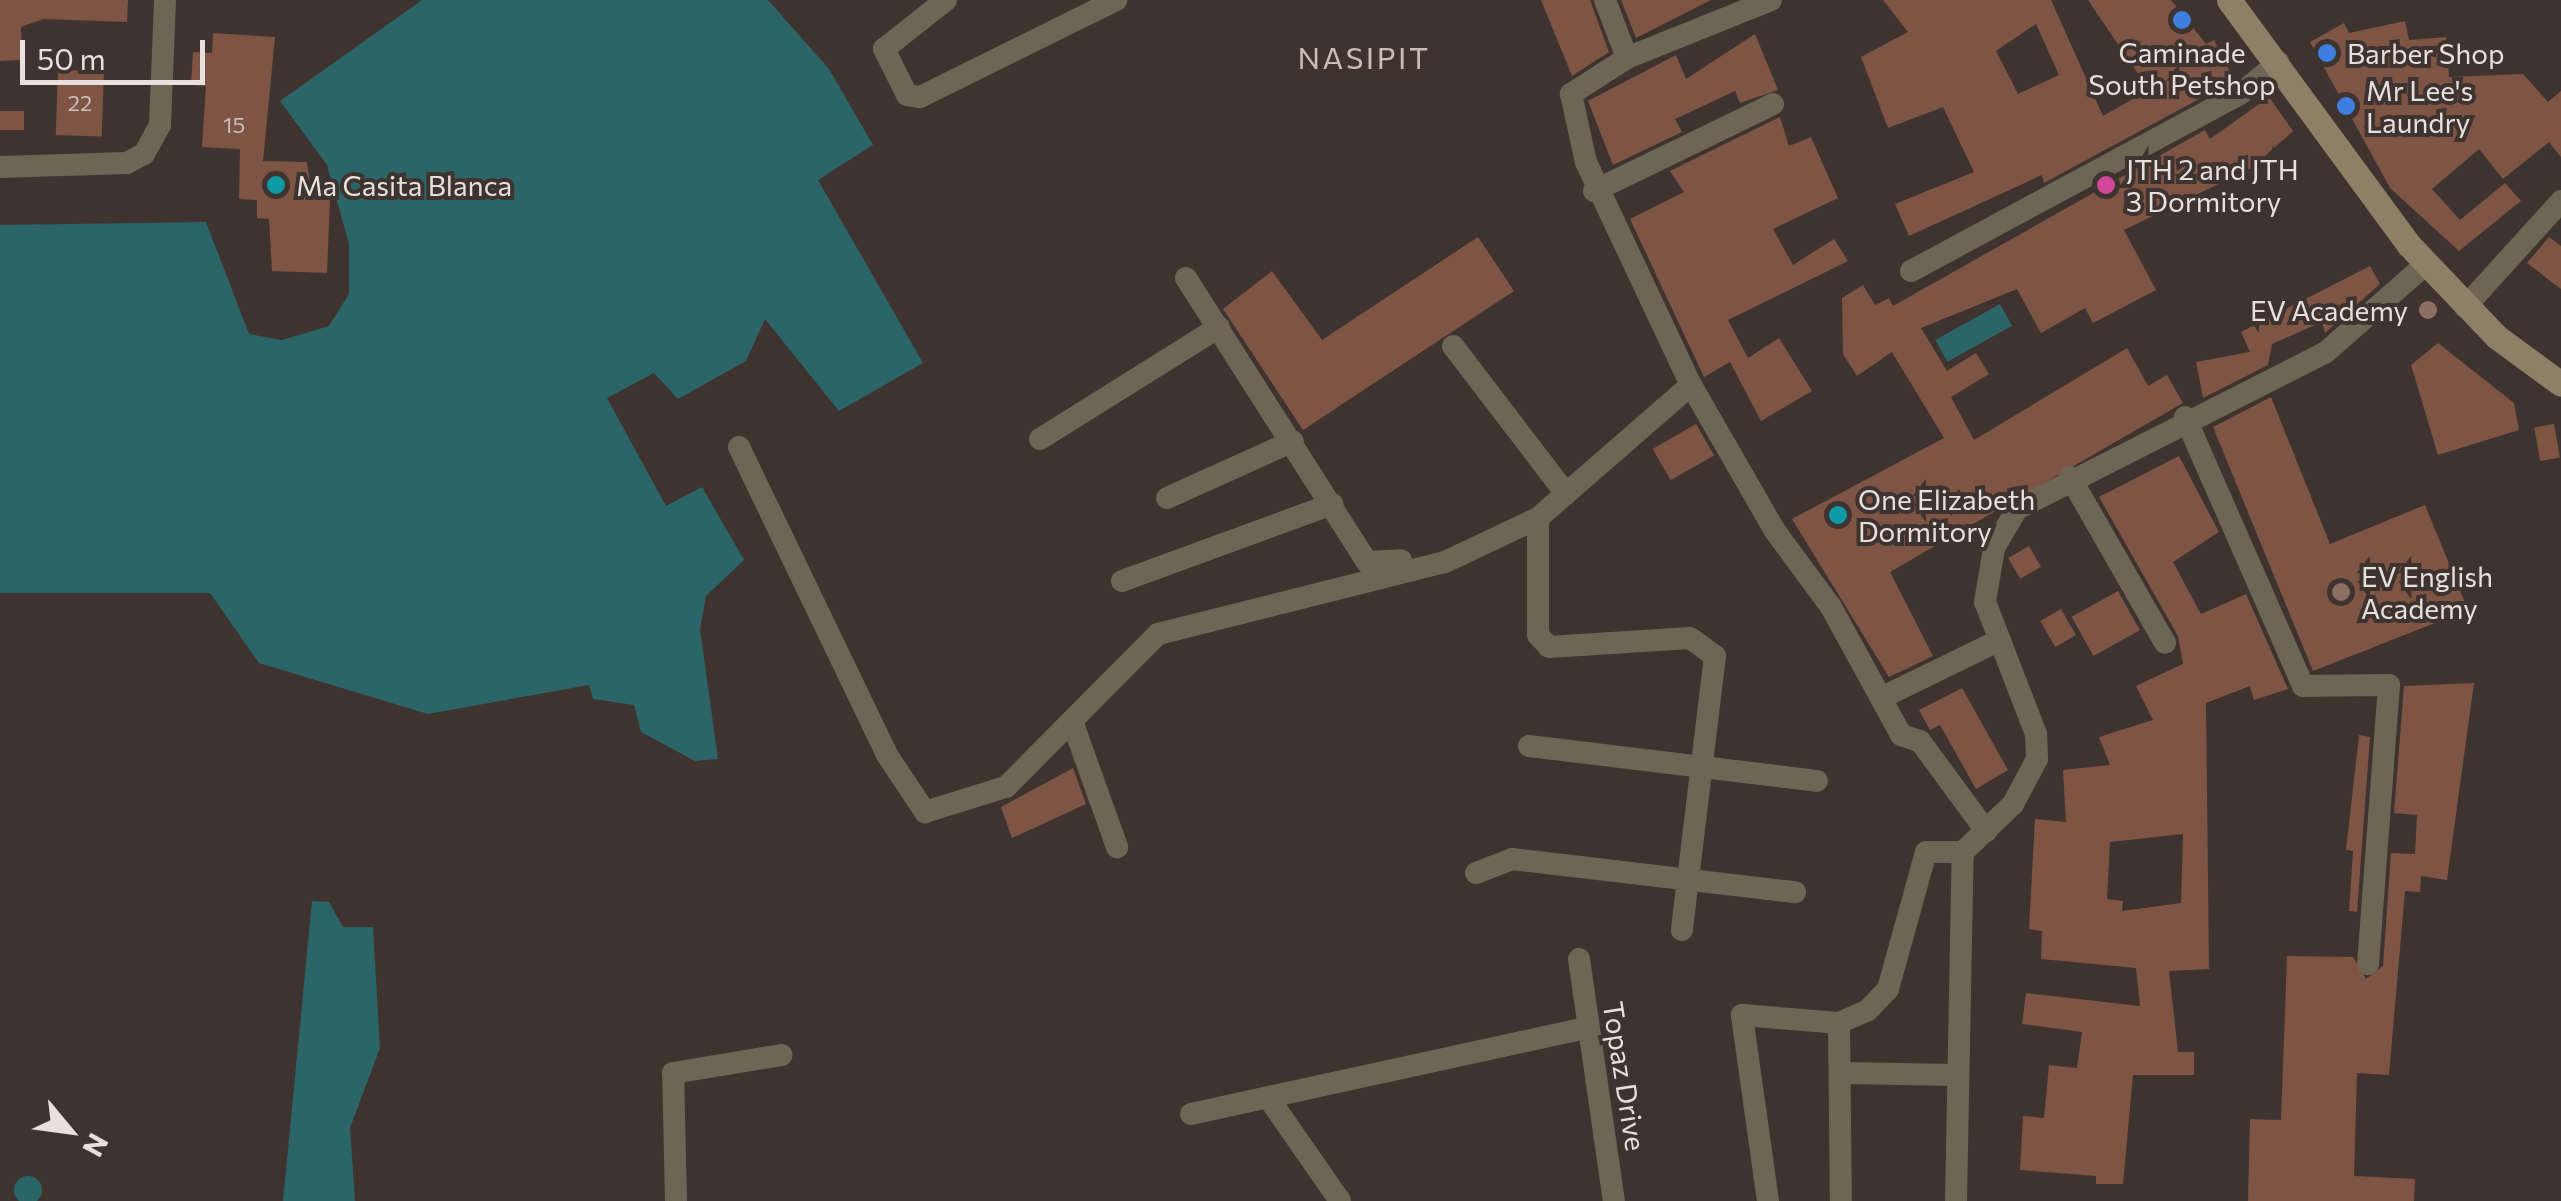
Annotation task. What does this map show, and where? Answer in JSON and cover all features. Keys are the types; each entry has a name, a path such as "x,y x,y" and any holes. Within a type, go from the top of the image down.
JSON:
{"main road":[{"path":"2235,1 2426,264 2465,307 2561,384"}],"street":[{"path":"0,167 126,163 144,154 160,125 165,0"},
{"path":"946,0 884,50 907,95 920,97 1116,0"},
{"path":"1606,0 1627,58"},
{"path":"1771,0 1627,58 1571,94 1594,191 1691,385 1901,735 1920,741 1986,831"},
{"path":"1911,271 2240,94 2279,62"},
{"path":"1594,191 1743,126 1773,104"},
{"path":"2465,307 2561,201"},
{"path":"1768,1201 1742,1015 1839,1023 1888,989 1926,852 1963,852 2014,804 2036,759 2036,734 1996,642 1985,602 1994,548 2017,510 2070,477 2184,417 2325,352 2426,264"},
{"path":"1186,278 1370,564 1466,554"},
{"path":"1040,439 1218,328"},
{"path":"1452,346 1566,494"},
{"path":"739,447 887,755 926,812 1006,787 1073,724 1158,634 1466,554 1538,518 1691,385"},
{"path":"2184,417 2302,686 2389,685 2368,964"},
{"path":"1167,498 1294,441"},
{"path":"2070,477 2164,643"},
{"path":"1122,582 1332,504"},
{"path":"1538,518 1538,635 1549,647 1690,638 1715,656 1682,930"},
{"path":"1880,698 1996,642"},
{"path":"1073,724 1116,848"},
{"path":"1528,746 1816,781"},
{"path":"1956,1201 1963,852"},
{"path":"1476,873 1512,858 1795,892"},
{"name":"Topaz Drive","path":"1579,959 1614,1201"},
{"path":"1839,1023 1843,1074 1841,1201"},
{"path":"1191,1114 1272,1102 1586,1028"},
{"path":"676,1201 673,1073 782,1054"},
{"path":"1843,1074 1957,1075"},
{"path":"1272,1102 1340,1201"}],"water":[{"path":"422,0 768,0 829,69 873,145 818,180 923,363 839,411 765,319 746,361 678,399 654,373 607,398 666,506 702,487 744,560 706,596 700,629 718,759 695,761 641,732 634,705 593,699 589,685 428,714 259,663 210,593 0,593 0,225 206,222 249,334 282,340 329,326 349,294 349,244 327,165 280,101"},
{"path":"2000,304 2012,326 1947,362 1935,340"},
{"path":"312,901 329,902 343,927 373,927 380,1048 350,1128 355,1201 283,1201"},
{"path":"28,1176 38,1180 42,1190 38,1200 28,1204 18,1200 14,1190 18,1180"}],"building":[{"path":"0,0 128,0 127,22 43,19 21,27 22,60 0,61"},
{"path":"1541,0 1590,0 1609,52 1572,76"},
{"path":"1621,0 1711,0 1636,38"},
{"path":"1883,0 2051,0 2103,116 2149,90 2088,0 2171,0 2206,44 2214,40 2234,80 2044,183 2042,175 1909,236 1895,204 1974,172 1943,107 1888,128 1861,57 1908,32","holes":["2036,24 2059,75 2018,94 1996,51"]},
{"path":"2405,21 2409,40 2446,37 2449,77 2523,74 2548,102 2561,91 2561,157 2549,142 2503,179 2479,149 2432,189 2460,220 2505,183 2521,201 2459,251 2390,188 2310,42 2344,23 2349,33"},
{"path":"213,33 275,37 263,161 307,162 312,199 330,200 327,273 272,271 269,219 257,218 257,200 239,199 240,149 202,147 206,86 191,85 193,52 212,53"},
{"path":"1755,34 1778,90 1740,103 1735,91 1675,119 1682,132 1613,165 1588,101 1676,55 1686,79"},
{"path":"58,70 104,72 102,137 56,135"},
{"path":"2269,97 2293,131 2253,167 2124,230 2156,290 2093,323 2085,308 2041,333 2017,289 1921,328 1947,371 1976,353 1989,374 1951,397 1974,440 2127,348 2148,386 2167,375 2183,403 1890,572 1933,656 1889,677 1792,519 1944,438 1892,352 1857,376 1843,354 1842,298 1863,285 1875,305 1889,298 1893,306 2205,130 2210,139"},
{"path":"0,111 24,111 24,130 0,130"},
{"path":"1780,117 1789,146 1811,137 1838,198 1773,229 1793,265 1834,239 1848,261 1728,320 1748,358 1779,338 1812,391 1761,421 1730,362 1704,377 1630,219 1684,192 1670,171"},
{"path":"1478,237 1514,291 1303,430 1223,309 1272,271 1322,340"},
{"path":"2549,237 2561,246 2561,289 2527,263"},
{"path":"2370,266 2380,284 2325,333 2322,322 2272,344 2268,365 2203,398 2196,362 2250,352 2241,332"},
{"path":"2438,343 2514,403 2519,430 2438,455 2411,365"},
{"path":"2271,397 2330,544 2425,505 2468,610 2313,671 2213,427"},
{"path":"1696,424 1714,455 1671,480 1653,449"},
{"path":"2554,424 2560,457 2540,461 2534,427"},
{"path":"2179,456 2219,532 2173,562 2201,614 2246,594 2288,689 2254,700 2250,686 2206,703 2209,969 2169,971 2178,1052 2194,1052 2194,1075 2133,1075 2123,1184 2096,1184 2096,1176 2020,1170 2023,1116 2044,1118 2049,1065 2077,1068 2082,1032 2022,1024 2026,993 2140,1006 2136,968 2041,959 2042,931 2029,929 2035,819 2066,822 2063,770 2110,765 2099,737 2153,720 2136,686 2183,664 2178,636 2099,497","holes":["2183,834 2181,903 2122,911 2123,901 2107,899 2110,842"]},
{"path":"2029,546 2041,567 2020,579 2008,558"},
{"path":"2118,591 2140,630 2093,656 2072,617"},
{"path":"2061,609 2076,635 2055,647 2040,621"},
{"path":"2474,683 2447,880 2421,876 2420,892 2405,891 2389,1075 2357,1073 2354,1176 2415,1179 2414,1201 2248,1201 2250,1119 2281,1120 2287,956 2353,957 2366,979 2383,966 2391,853 2415,854 2417,815 2394,813 2404,686"},
{"path":"1962,688 2008,770 1976,789 1940,725 1930,730 1919,710"},
{"path":"2359,735 2370,737 2357,912 2349,911 2353,851 2346,850"},
{"path":"1073,768 1086,804 1012,838 1001,807"}],"place":[{"name":"Caminade South Petshop","path":"2182,20"},
{"name":"Barber Shop","path":"2327,53"},
{"name":"Mr Lee's Laundry","path":"2346,106"},
{"name":"Ma Casita Blanca","path":"276,185"},
{"name":"JTH 2 and JTH 3 Dormitory","path":"2106,185"},
{"name":"EV Academy","path":"2428,310"},
{"name":"One Elizabeth Dormitory","path":"1838,515"},
{"name":"EV English Academy","path":"2341,592"}],"district":[{"name":"NASIPIT","path":"1364,57"}]}
